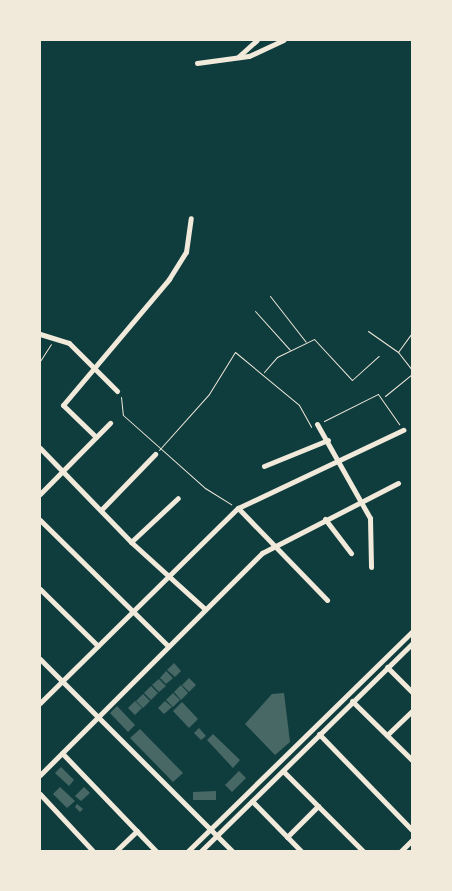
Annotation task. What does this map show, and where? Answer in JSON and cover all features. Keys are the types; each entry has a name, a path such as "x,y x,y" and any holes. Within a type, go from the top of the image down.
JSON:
{"street":[{"path":"237,57 257,40"},
{"path":"197,63 249,56 284,40"},
{"path":"96,437 63,405 186,252 191,218"},
{"path":"40,334 69,343 96,366 117,391"},
{"path":"40,494 110,423"},
{"path":"317,424 363,501 372,531 371,567"},
{"path":"40,703 238,508 403,430"},
{"path":"264,466 328,440"},
{"path":"40,448 131,542 206,609"},
{"path":"101,510 155,454"},
{"path":"40,775 168,646 272,546 398,483"},
{"path":"131,542 178,498"},
{"path":"238,508 272,546 327,600"},
{"path":"325,519 352,553"},
{"path":"40,520 168,646"},
{"path":"40,588 98,646"},
{"path":"188,851 412,632"},
{"path":"201,851 412,644"},
{"path":"40,659 232,851"},
{"path":"387,667 412,692"},
{"path":"352,701 412,760"},
{"path":"387,735 412,711"},
{"path":"319,734 412,830"},
{"path":"62,753 156,851"},
{"path":"283,771 363,851"},
{"path":"40,794 93,851"},
{"path":"252,801 301,851"},
{"path":"288,837 318,806"},
{"path":"116,851 137,831"},
{"path":"401,851 412,840"}],"path":[{"path":"270,296 307,343"},
{"path":"255,311 290,351"},
{"path":"368,331 398,352 412,370"},
{"path":"398,352 412,334"},
{"path":"40,362 53,339"},
{"path":"263,372 290,351 314,339 352,380 379,356"},
{"path":"155,454 209,394 234,352 263,372 299,405 310,427 378,394 384,396 403,430"},
{"path":"384,396 412,374"},
{"path":"117,391 123,415 163,446 205,488 238,508"}],"building":[{"path":"174,663 181,671 175,677 167,670"},
{"path":"166,671 173,678 166,684 160,678"},
{"path":"189,678 196,685 189,692 182,685"},
{"path":"159,679 166,686 159,692 152,685"},
{"path":"181,685 188,693 181,700 174,692"},
{"path":"151,686 158,693 151,700 144,693"},
{"path":"173,693 180,700 173,707 166,700"},
{"path":"284,693 290,742 275,755 245,724 272,694"},
{"path":"143,694 150,701 143,708 136,701"},
{"path":"135,701 142,708 135,715 128,708"},
{"path":"165,701 172,707 164,714 158,708"},
{"path":"182,702 198,719 189,728 173,711"},
{"path":"117,706 135,725 128,732 110,713"},
{"path":"199,728 206,736 201,740 194,733"},
{"path":"140,729 183,773 173,782 130,738"},
{"path":"213,734 240,760 233,768 207,740"},
{"path":"61,767 74,780 69,786 55,773"},
{"path":"239,771 246,778 232,792 225,785"},
{"path":"60,787 75,801 67,808 53,794"},
{"path":"84,787 90,793 81,801 75,796"},
{"path":"216,791 216,800 193,800 193,792"},
{"path":"77,804 83,809 80,812 75,807"}]}
